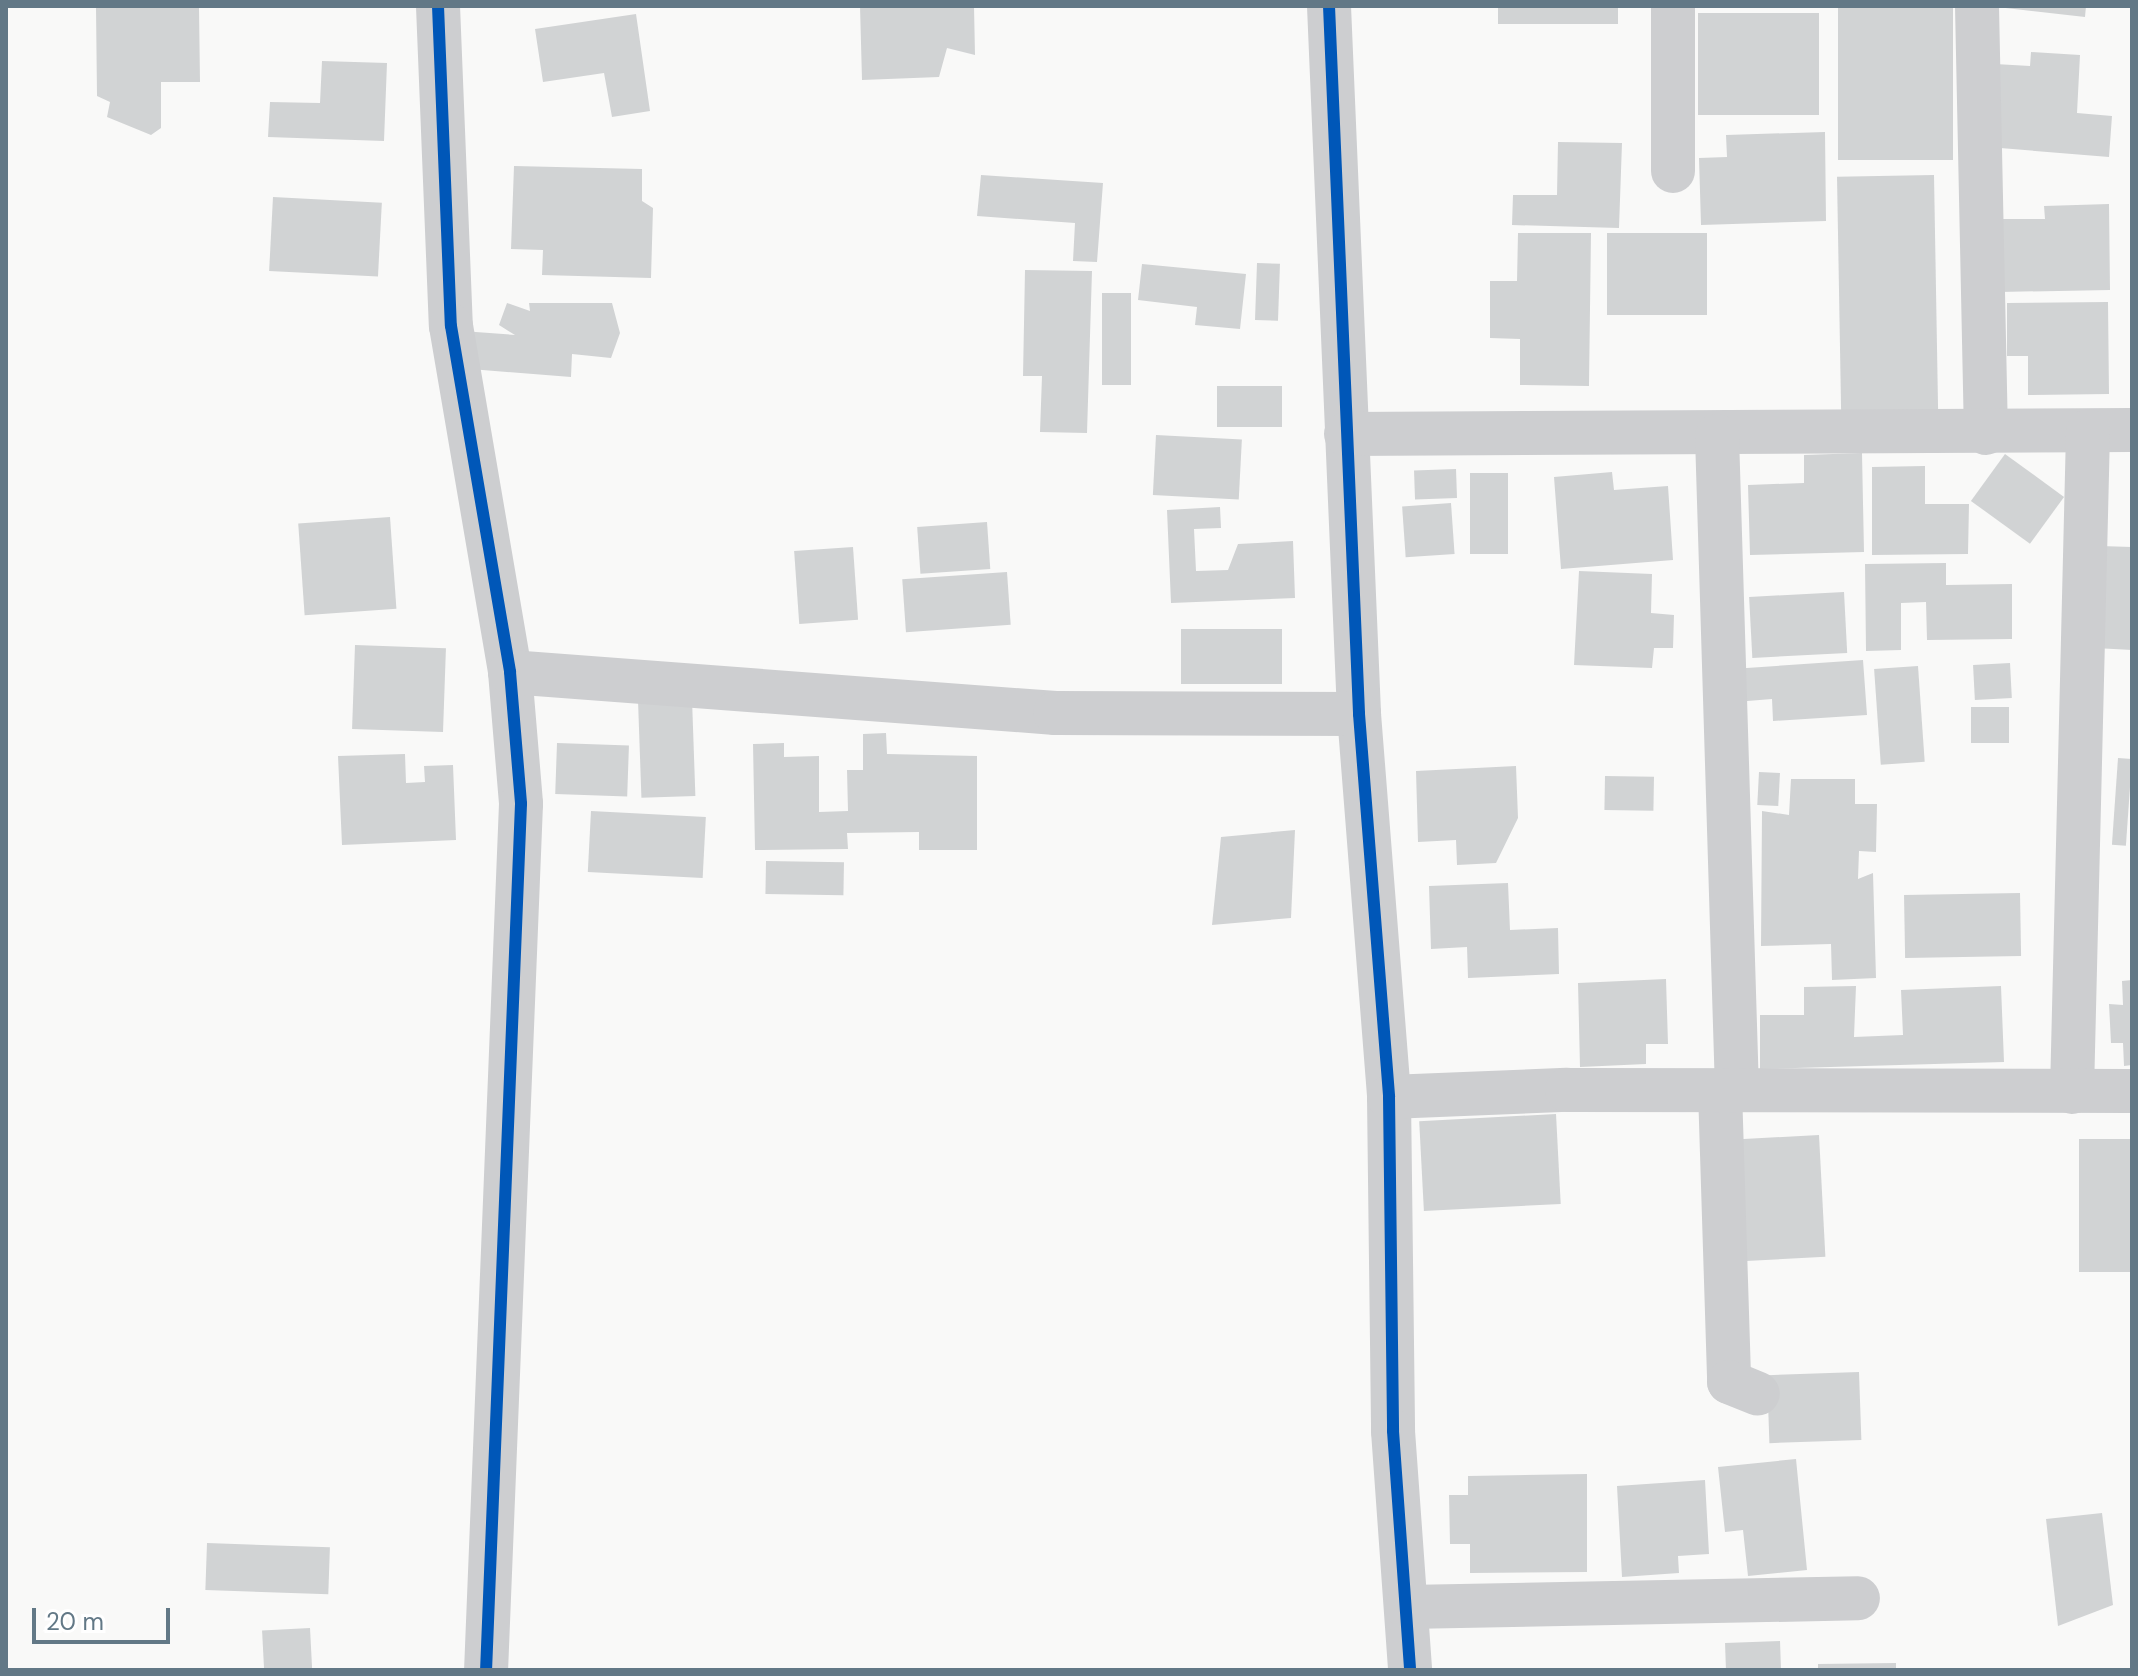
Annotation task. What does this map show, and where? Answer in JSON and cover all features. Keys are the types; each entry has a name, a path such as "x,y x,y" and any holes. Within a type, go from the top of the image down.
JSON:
{"street":[{"path":"438,6 451,326 510,672 521,804 519,959 486,1670"},
{"path":"1329,6 1359,714 1389,1097 1393,1431 1410,1670"},
{"path":"1673,6 1673,171"},
{"path":"1977,6 1986,433"},
{"path":"1346,434 1717,436 2132,430"},
{"path":"2072,1092 2088,431"},
{"path":"1717,436 1728,1090 1729,1382 1758,1394"},
{"path":"510,672 1055,713 1359,714"},
{"path":"1389,1097 1728,1090 2132,1091"},
{"path":"1407,1607 1858,1598"}],"building":[{"path":"860,6 974,6 975,55 947,48 939,77 862,80"},
{"path":"1498,6 1618,6 1618,24 1498,24"},
{"path":"1838,6 1953,6 1953,160 1838,160"},
{"path":"1988,6 2086,6 2085,17"},
{"path":"199,7 200,82 161,82 161,128 151,135 107,117 110,102 97,96 96,8"},
{"path":"1698,13 1819,13 1819,115 1698,115"},
{"path":"636,14 650,111 612,117 604,73 543,82 535,29"},
{"path":"2031,52 2080,55 2077,113 2112,116 2109,157 1988,147 1995,64 2030,66"},
{"path":"322,61 387,63 384,141 268,137 270,102 320,103"},
{"path":"1825,132 1826,221 1701,225 1699,158 1727,157 1726,135"},
{"path":"1558,142 1622,143 1619,228 1512,225 1513,195 1557,195"},
{"path":"514,166 642,169 642,201 653,208 651,278 542,275 543,250 511,249"},
{"path":"981,175 1103,183 1097,262 1073,261 1075,223 977,216"},
{"path":"1934,175 1938,416 1841,418 1837,177"},
{"path":"273,197 382,203 378,277 269,271"},
{"path":"2109,204 2110,290 1999,292 1998,219 2045,219 2044,206"},
{"path":"1518,233 1591,233 1589,386 1520,385 1520,339 1490,338 1490,281 1517,281"},
{"path":"1607,233 1707,233 1707,315 1607,315"},
{"path":"1257,263 1280,264 1278,321 1255,320"},
{"path":"1142,264 1246,274 1240,329 1195,325 1197,307 1138,300"},
{"path":"1025,270 1092,271 1087,433 1040,432 1042,376 1023,376"},
{"path":"1102,293 1131,293 1131,385 1102,385"},
{"path":"2108,302 2109,394 2028,395 2028,356 2007,356 2007,303"},
{"path":"507,303 530,311 529,303 612,303 620,333 611,358 572,354 571,377 458,368 462,331 515,335 499,325"},
{"path":"1217,386 1282,386 1282,427 1217,427"},
{"path":"1156,435 1242,440 1239,499 1153,495"},
{"path":"1862,453 1864,552 1750,555 1748,485 1804,483 1804,455"},
{"path":"2005,454 2064,497 2030,544 1971,501"},
{"path":"1925,466 1925,504 1969,504 1968,554 1872,555 1872,467"},
{"path":"1456,469 1457,498 1415,499 1414,470"},
{"path":"1612,472 1614,490 1668,486 1673,560 1561,569 1554,477"},
{"path":"1470,473 1508,473 1508,554 1470,554"},
{"path":"1451,503 1455,554 1406,557 1402,506"},
{"path":"1220,507 1221,528 1194,529 1196,571 1228,570 1238,544 1293,541 1295,598 1171,603 1167,510"},
{"path":"390,517 396,609 305,615 298,523"},
{"path":"987,522 990,569 920,574 917,527"},
{"path":"2100,546 2132,547 2132,650 2095,648"},
{"path":"853,547 858,620 799,624 794,551"},
{"path":"1946,563 1946,585 2012,584 2012,639 1927,640 1926,602 1901,603 1901,650 1866,651 1865,564"},
{"path":"1579,571 1652,574 1651,613 1674,615 1673,648 1654,648 1652,668 1574,665"},
{"path":"1007,572 1011,625 906,632 902,579"},
{"path":"1844,592 1847,653 1752,658 1749,597"},
{"path":"1181,629 1282,629 1282,684 1181,684"},
{"path":"355,645 446,648 443,732 352,729"},
{"path":"1863,660 1867,715 1773,721 1772,699 1735,702 1732,669"},
{"path":"2010,663 2012,698 1975,700 1973,665"},
{"path":"1918,666 1925,762 1881,765 1874,669"},
{"path":"692,699 695,796 641,798 638,701"},
{"path":"1971,707 2009,707 2009,743 1971,743"},
{"path":"886,733 887,754 977,756 977,850 919,850 919,832 847,833 848,849 755,850 753,744 784,743 784,757 819,756 819,812 848,811 847,770 863,770 863,734"},
{"path":"557,743 629,746 627,796 555,794"},
{"path":"405,754 406,783 425,782 424,766 453,765 456,840 342,845 338,756"},
{"path":"2118,758 2132,759 2126,846 2112,845"},
{"path":"1516,766 1518,818 1496,863 1457,865 1456,840 1418,842 1416,771"},
{"path":"1759,772 1780,773 1778,806 1757,805"},
{"path":"1605,776 1654,777 1653,811 1604,810"},
{"path":"1791,779 1855,779 1855,804 1877,804 1876,852 1859,851 1858,879 1873,873 1876,978 1832,980 1831,944 1761,946 1762,811 1789,815"},
{"path":"591,811 706,817 703,878 588,872"},
{"path":"1295,830 1291,918 1212,925 1221,837"},
{"path":"766,861 844,862 843,895 765,894"},
{"path":"1508,883 1510,930 1558,928 1559,974 1468,978 1467,947 1431,949 1429,886"},
{"path":"2020,893 2021,956 1905,958 1904,895"},
{"path":"1666,979 1668,1044 1646,1044 1646,1064 1580,1067 1578,983"},
{"path":"2132,980 2132,1065 2124,1066 2123,1043 2111,1043 2109,1004 2123,1005 2122,981"},
{"path":"1856,986 1854,1037 1903,1035 1901,990 2001,986 2004,1062 1760,1069 1760,1015 1804,1015 1804,987"},
{"path":"1556,1114 1561,1204 1424,1211 1419,1121"},
{"path":"1819,1135 1825,1257 1737,1261 1730,1140"},
{"path":"2079,1139 2132,1139 2132,1272 2079,1272"},
{"path":"1859,1372 1861,1440 1769,1443 1767,1375"},
{"path":"1796,1459 1807,1570 1748,1576 1743,1530 1725,1532 1718,1467"},
{"path":"1587,1474 1587,1572 1470,1573 1470,1544 1450,1544 1449,1495 1468,1495 1468,1476"},
{"path":"1705,1480 1709,1554 1678,1556 1679,1573 1622,1577 1617,1486"},
{"path":"2102,1513 2113,1605 2058,1626 2046,1519"},
{"path":"207,1543 330,1547 328,1594 205,1590"},
{"path":"310,1628 312,1670 264,1670 262,1631"},
{"path":"1780,1641 1781,1670 1726,1670 1725,1643"},
{"path":"1896,1663 1896,1670 1818,1670 1818,1664"}],"cycle path":[{"path":"438,6 451,326 510,672 521,804 486,1670"},
{"path":"1329,6 1359,714 1389,1097 1393,1431 1410,1670"}]}
